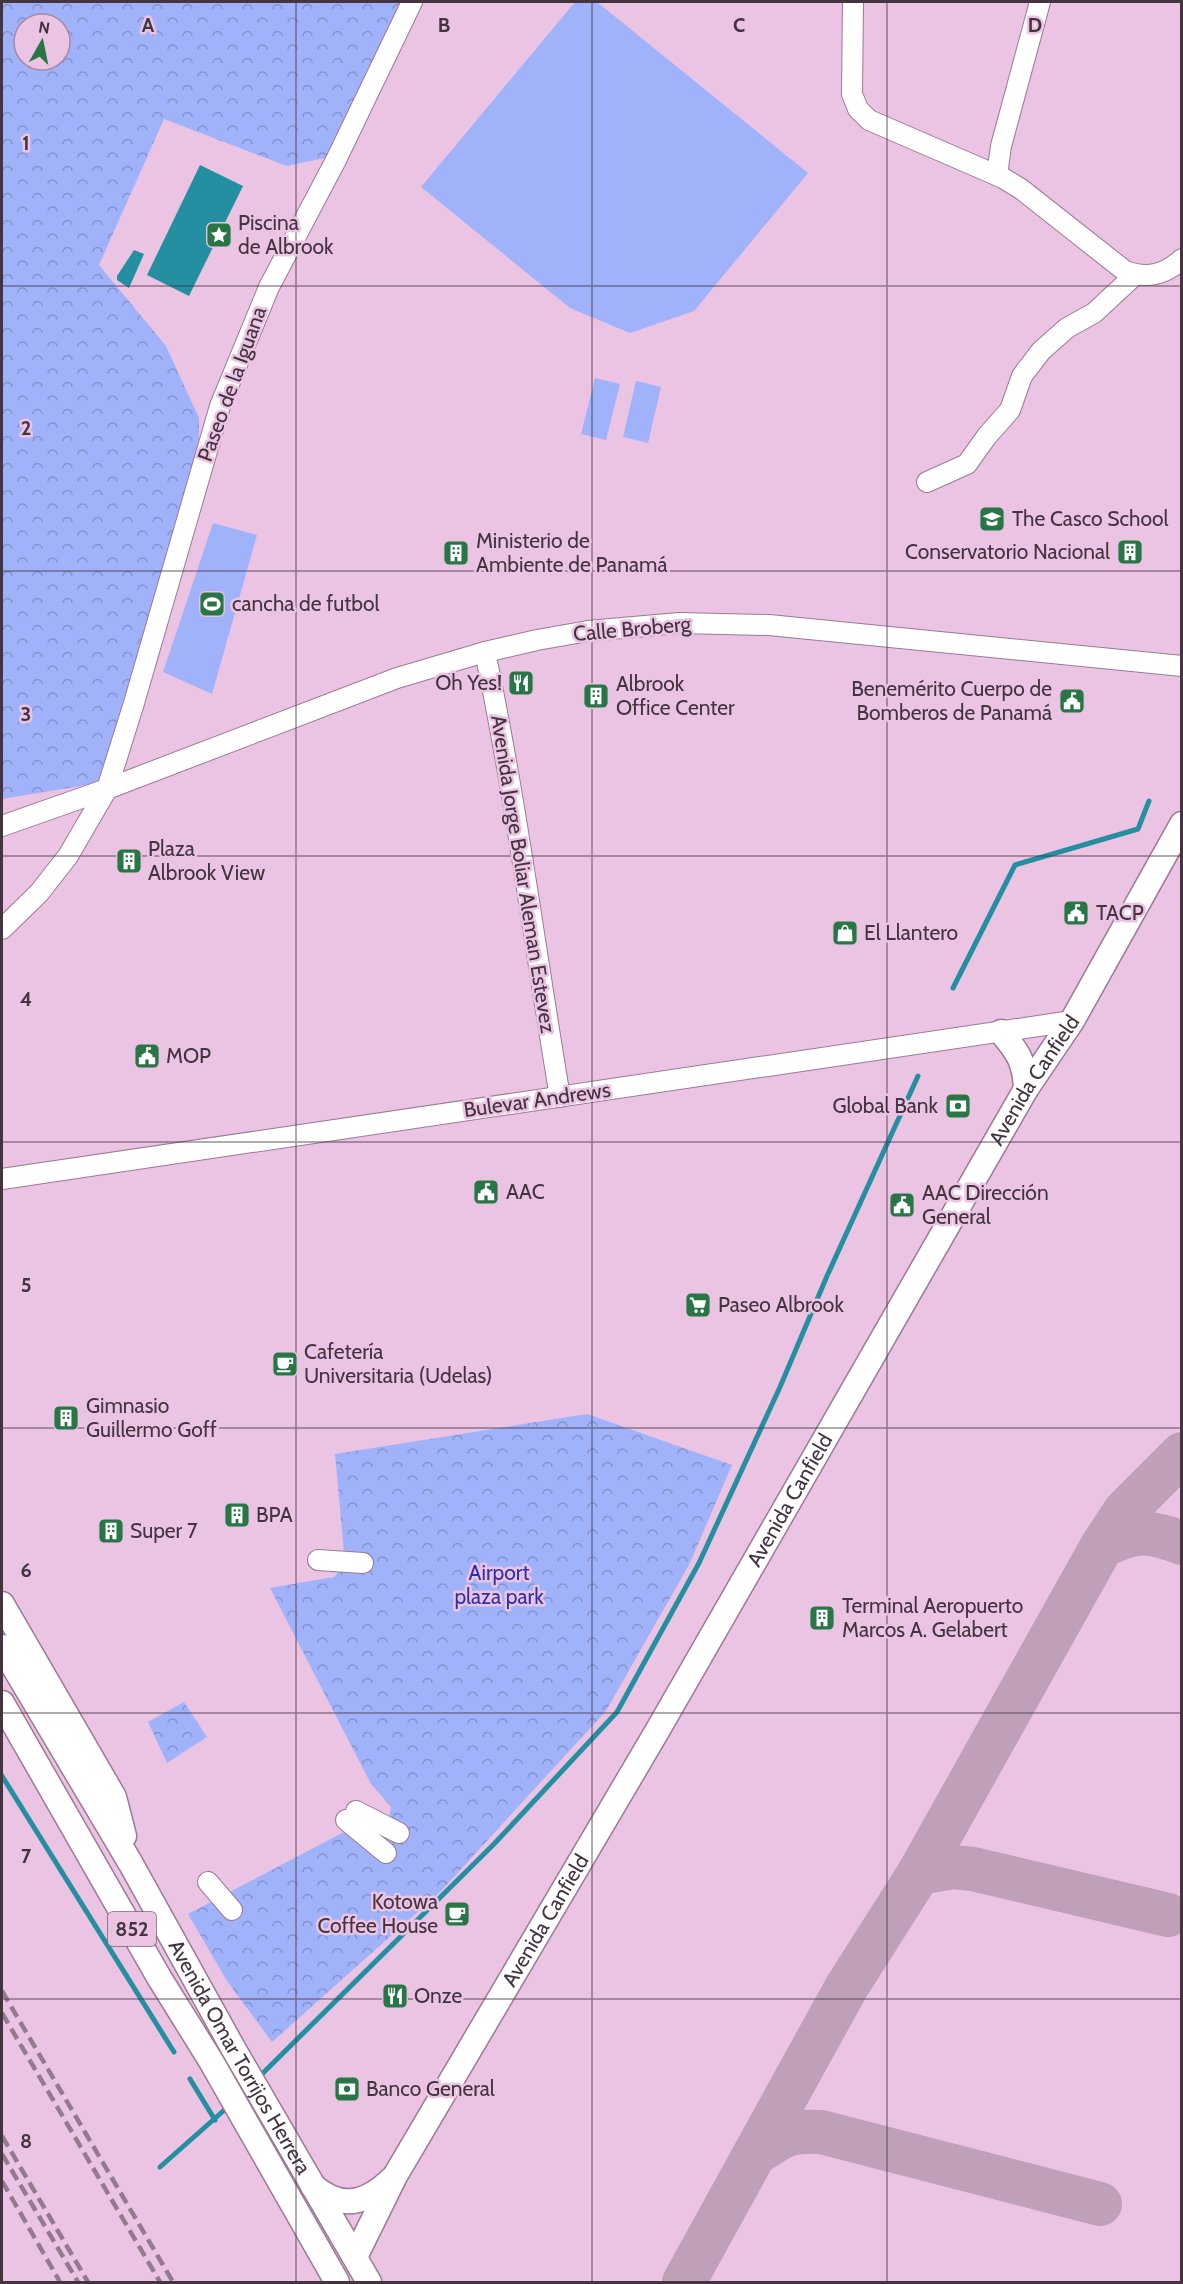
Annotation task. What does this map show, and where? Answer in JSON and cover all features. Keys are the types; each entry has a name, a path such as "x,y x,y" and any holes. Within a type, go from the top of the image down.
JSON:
{"main road":[{"name":"Avenida Canfield","path":"355,2257 395,2176 656,1732 1026,1089 1071,1022 1182,824"},
{"path":"1001,1032 1015,1048 1025,1070 1026,1089"},
{"path":"2,1604 114,1797 131,1864"},
{"name":"Avenida Omar Torrijos Herrera","path":"2,1647 131,1864 233,2048 369,2283"},
{"name":"Avenida Omar Torrijos Herrera","path":"2,1703 160,1979 211,2061 337,2283"},
{"path":"2,1720 54,1796"},
{"path":"313,2186 335,2199 352,2201 376,2193 395,2176"}],"street":[{"name":"Paseo de la Iguana","path":"2,929 22,911 61,865 107,789 220,406 269,287 336,159 412,2"},
{"path":"853,2 852,94 858,109 876,124 997,175 1021,189 1116,266 1135,275 1146,276 1164,272 1182,259"},
{"path":"997,175 1001,147 1040,2"},
{"path":"927,482 967,464 1010,410 1022,376 1041,351 1068,328 1094,313 1135,275"},
{"name":"Calle Broberg","path":"2,826 107,789 397,678 485,652 537,640 618,627 721,622 769,625 1182,666"},
{"name":"Avenida Jorge Boliar Aleman Estevez","path":"485,652 525,876 560,1097"},
{"name":"Bulevar Andrews","path":"2,1179 1071,1022"},
{"path":"318,1560 363,1563"},
{"path":"386,1853 351,1816 399,1833"},
{"path":"208,1882 231,1910"}],"green space":[{"path":"2,2 411,2 334,156 287,166 164,119 99,265 166,346 199,418 199,475 111,781 2,799"},
{"path":"575,2 597,2 808,173 694,311 630,333 570,308 421,187"},
{"path":"595,378 620,384 606,440 581,434"},
{"path":"636,381 661,387 648,443 623,437"},
{"name":"cancha de futbol","path":"213,523 257,535 212,694 163,672"},
{"name":"Airport plaza park","path":"587,1414 732,1465 690,1563 606,1711 440,1892 272,2042 227,1981 188,1914 344,1832 369,1843 382,1832 389,1818 391,1807 371,1784 270,1588 334,1577 345,1564 335,1454"},
{"path":"184,1702 207,1737 167,1763 148,1722"}],"shaded area":[{"path":"200,165 243,186 189,296 147,275"},
{"path":"134,250 144,254 129,288 117,280 117,276"}],"waterway":[{"path":"953,988 1015,865 1138,829 1149,801"},
{"path":"258,2078 494,1844 617,1712 699,1563 918,1076"},
{"path":"2,1776 174,2052"},
{"path":"190,2079 215,2120"},
{"path":"160,2167 230,2105"}],"taxiway":[{"path":"684,2282 846,1988 919,1873 1102,1546 1125,1511 1182,1454"},
{"path":"1102,1546 1124,1537 1142,1534 1182,1543"},
{"path":"919,1873 952,1867 973,1869 1168,1915"},
{"path":"756,2153 786,2135 821,2132 1100,2204"}],"railway":[{"path":"2,1991 173,2282"},
{"path":"2,2013 160,2282"},
{"path":"2,2136 88,2282"},
{"path":"2,2154 78,2282"},
{"path":"2,2181 60,2282"}],"place":[{"name":"Piscina de Albrook","path":"219,235"},
{"name":"The Casco School","path":"992,519"},
{"name":"Conservatorio Nacional","path":"1130,552"},
{"name":"Ministerio de Ambiente de Panamá","path":"456,553"},
{"name":"cancha de futbol","path":"212,604"},
{"name":"Oh Yes!","path":"521,683"},
{"name":"Albrook Office Center","path":"596,696"},
{"name":"Benemérito Cuerpo de Bomberos de Panamá","path":"1072,701"},
{"name":"Plaza Albrook View","path":"129,861"},
{"name":"TACP","path":"1076,913"},
{"name":"El Llantero","path":"845,933"},
{"name":"MOP","path":"147,1056"},
{"name":"Global Bank","path":"958,1106"},
{"name":"AAC","path":"486,1192"},
{"name":"AAC Dirección General","path":"902,1205"},
{"name":"Paseo Albrook","path":"698,1305"},
{"name":"Cafetería Universitaria (Udelas)","path":"285,1364"},
{"name":"Gimnasio Guillermo Goff","path":"66,1418"},
{"name":"BPA","path":"237,1515"},
{"name":"Super 7","path":"111,1531"},
{"name":"Terminal Aeropuerto Marcos A. Gelabert","path":"822,1618"},
{"name":"Kotowa Coffee House","path":"457,1914"},
{"name":"Onze","path":"395,1996"},
{"name":"Banco General","path":"347,2089"}]}
